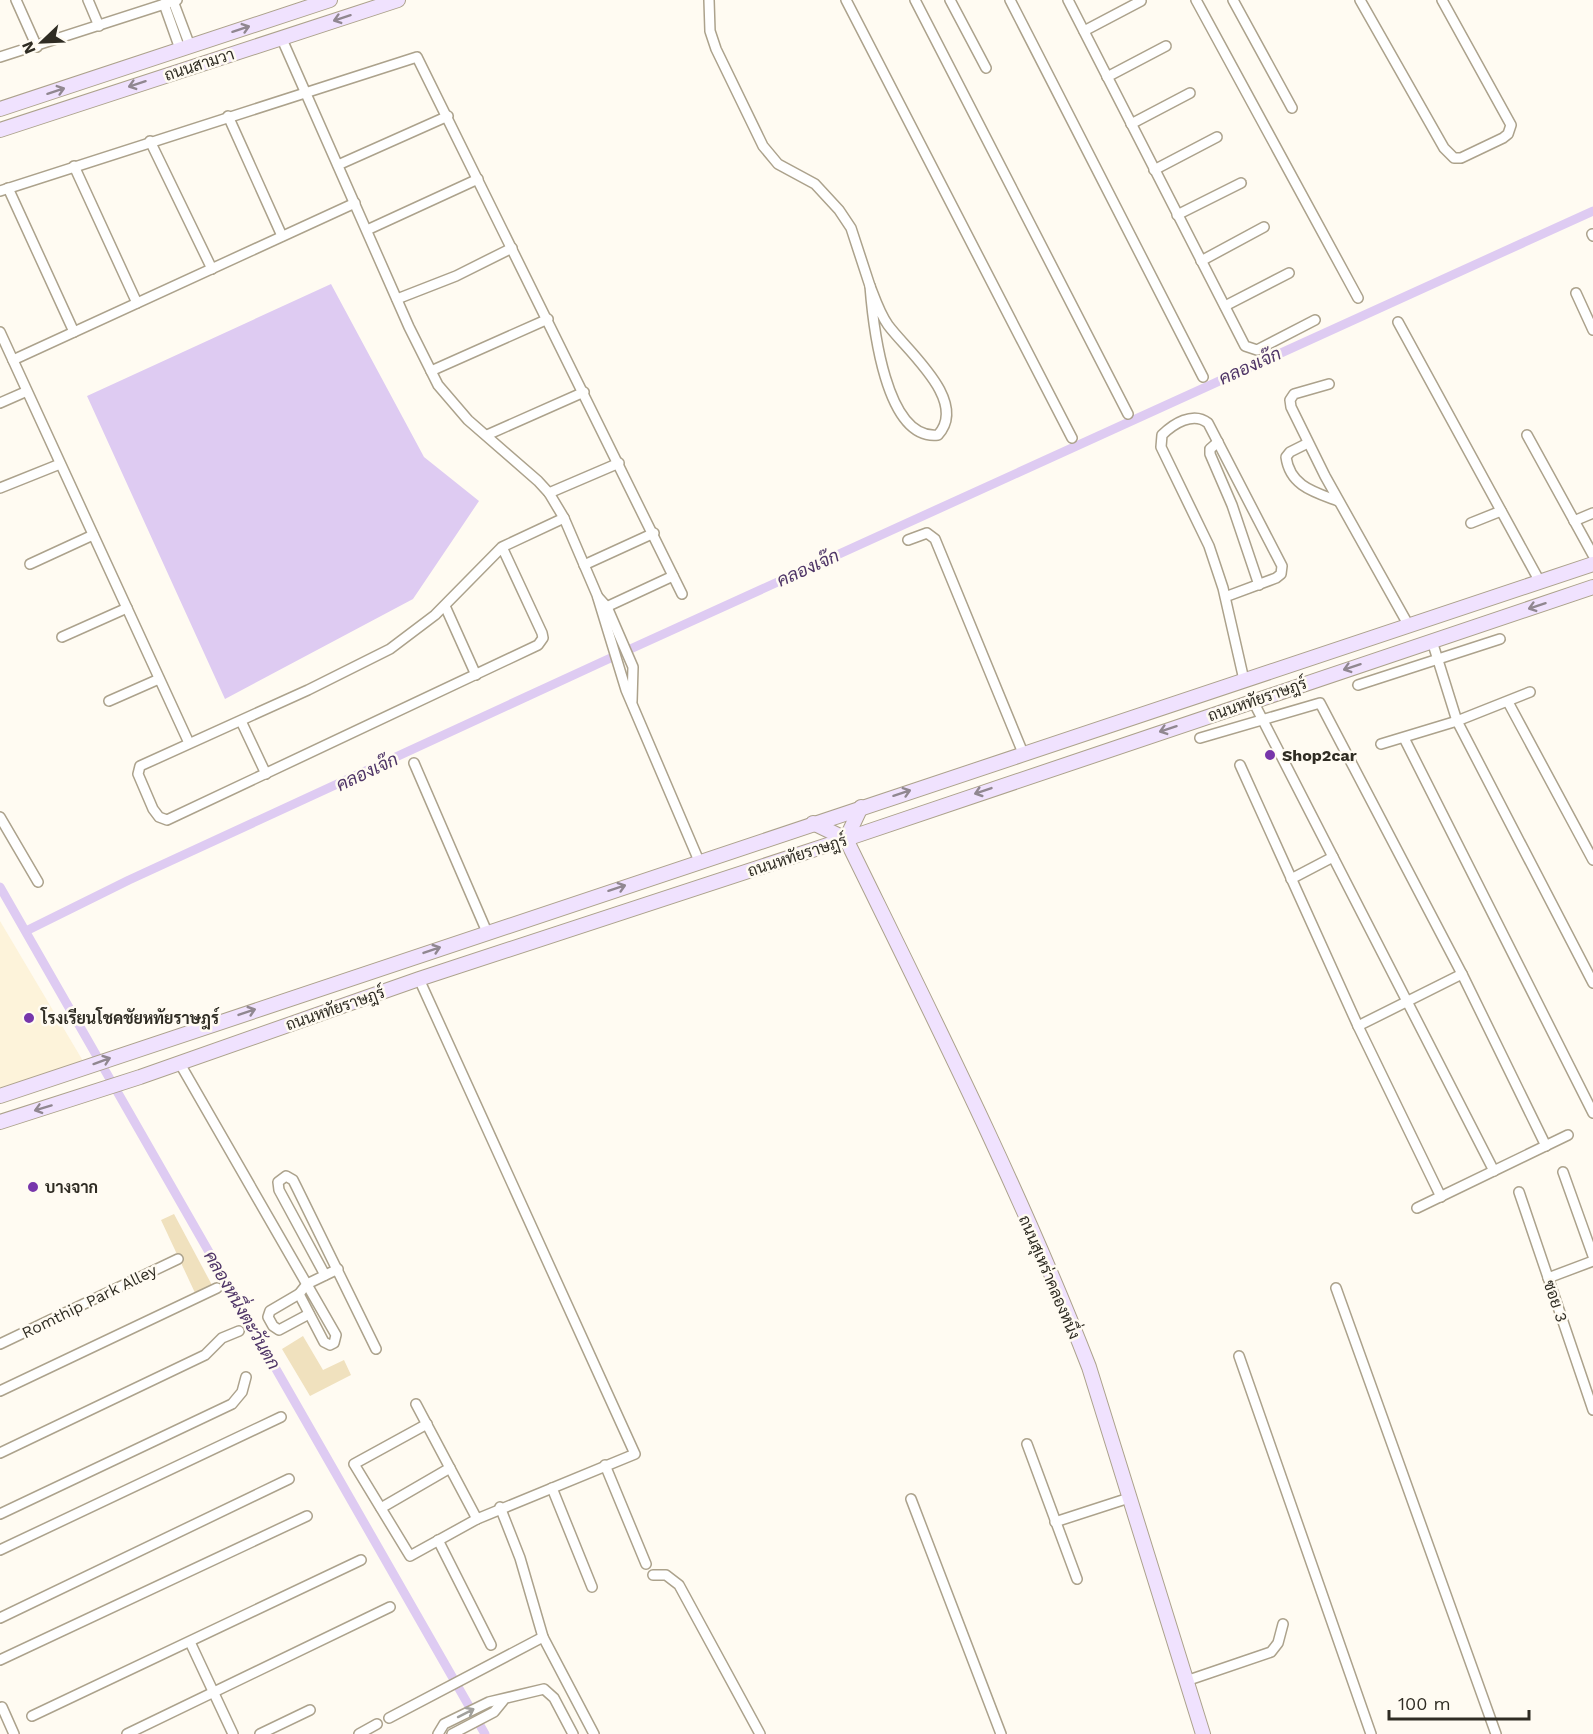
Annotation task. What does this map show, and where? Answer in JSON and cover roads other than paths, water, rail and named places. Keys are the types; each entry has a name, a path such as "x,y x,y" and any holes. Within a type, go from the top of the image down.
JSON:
{"main road":[{"name":"ถนนสามวา","path":"0,109 330,0"},
{"name":"ถนนสามวา","path":"0,130 398,0"},
{"path":"20,102 27,121"},
{"name":"ถนนหทัยราษฎร์","path":"0,1096 132,1050 1593,564"},
{"name":"ถนนหทัยราษฎร์","path":"0,1122 140,1077 419,979 846,839 1593,587"},
{"path":"813,823 846,839 861,807"},
{"name":"ถนนสุเหร่าคลองหนึ่ง","path":"846,839 1048,1268 1089,1367 1203,1734"}],"street":[{"path":"16,0 37,46"},
{"path":"88,0 99,26"},
{"path":"709,0 710,31 763,146 778,164 815,184 839,210 851,228 870,286 887,324 940,390 947,418 945,427 938,435 927,436 908,424 890,390 875,335 870,286"},
{"path":"846,0 1072,438"},
{"path":"915,0 1128,414"},
{"path":"950,0 986,68"},
{"path":"1010,0 1203,376"},
{"path":"1068,0 1245,346 1252,350 1315,320"},
{"path":"1196,0 1358,298"},
{"path":"1233,0 1292,108"},
{"path":"1360,0 1444,148 1454,158 1461,158 1503,138 1508,134 1510,125 1442,0"},
{"path":"1084,31 1141,1"},
{"path":"0,57 170,2 185,47"},
{"path":"281,37 430,371 452,403 549,493 564,518 617,641 633,667 632,706"},
{"path":"1107,77 1166,46"},
{"path":"74,332 4,189 417,57 654,533 682,594"},
{"path":"1131,124 1190,93"},
{"path":"228,116 282,236"},
{"path":"338,165 448,116"},
{"path":"1154,170 1217,137"},
{"path":"150,141 212,268"},
{"path":"74,166 136,303"},
{"path":"367,230 478,179"},
{"path":"1177,215 1241,183"},
{"path":"13,360 355,203"},
{"path":"1201,261 1264,227"},
{"path":"397,299 456,276 512,248"},
{"path":"1225,306 1289,273"},
{"path":"1576,293 1593,330"},
{"path":"430,371 548,319"},
{"path":"1398,322 1540,582"},
{"path":"0,332 25,392 189,743"},
{"path":"1329,384 1300,391 1290,400 1308,443 1338,501 1409,626"},
{"path":"0,403 25,392"},
{"path":"487,435 584,392"},
{"path":"1225,597 1259,585 1281,574 1282,566 1208,423 1195,418 1181,421 1169,428 1160,440 1209,546 1225,597 1244,680"},
{"path":"1527,435 1593,555"},
{"path":"1218,442 1210,449 1210,454 1232,505 1259,585"},
{"path":"1308,443 1290,452 1286,457 1288,468 1296,482 1310,491 1338,501"},
{"path":"549,493 619,463"},
{"path":"0,488 60,464"},
{"path":"1472,523 1501,511"},
{"path":"1574,521 1593,513"},
{"path":"502,547 543,638 538,645 299,756 199,807 163,819 153,809 137,770 140,766 242,721 390,649 445,606 502,547 564,518"},
{"path":"584,566 654,533"},
{"path":"908,540 927,533 935,539 1023,753"},
{"path":"30,564 93,535"},
{"path":"603,608 673,576"},
{"path":"445,606 476,675"},
{"path":"62,637 127,608"},
{"path":"1358,685 1500,639"},
{"path":"617,641 622,671 632,706 699,861"},
{"path":"1432,641 1457,721 1593,983"},
{"path":"109,701 159,679"},
{"path":"1381,744 1457,721 1530,692"},
{"path":"1253,701 1409,1000 1494,1171"},
{"path":"1508,702 1593,860"},
{"path":"1200,738 1263,722 1320,703 1462,974 1546,1146"},
{"path":"242,721 266,774"},
{"path":"1404,738 1593,1113"},
{"path":"414,763 487,932"},
{"path":"1240,765 1358,1026 1441,1197"},
{"path":"0,817 38,882"},
{"path":"1291,879 1333,857"},
{"path":"1358,1026 1462,974"},
{"path":"419,979 635,1454 500,1508 410,1556 354,1464 427,1424"},
{"path":"179,1062 336,1335 337,1341 330,1345 324,1342 299,1294"},
{"path":"1417,1208 1568,1135"},
{"path":"1563,1172 1593,1256"},
{"path":"325,1275 279,1190 278,1182 286,1176 293,1180 376,1348"},
{"name":"ซอย 3","path":"1519,1192 1593,1410"},
{"name":"Romthip Park Alley","path":"0,1344 178,1259"},
{"path":"1548,1278 1593,1261"},
{"path":"309,1314 282,1329 273,1326 268,1317 270,1311 299,1294 307,1284 338,1269"},
{"path":"0,1391 217,1288"},
{"path":"1335,1288 1496,1734"},
{"path":"0,1453 206,1355 222,1338 239,1331"},
{"path":"1239,1356 1371,1734"},
{"path":"0,1514 232,1404 243,1392 246,1377"},
{"path":"416,1404 477,1519"},
{"path":"0,1550 281,1416"},
{"path":"1027,1444 1077,1579"},
{"path":"605,1465 646,1564"},
{"path":"381,1508 450,1468"},
{"path":"0,1618 289,1479"},
{"path":"552,1488 592,1587"},
{"path":"1055,1522 1129,1498"},
{"path":"911,1499 1001,1734"},
{"path":"500,1508 523,1568 543,1636 594,1734"},
{"path":"0,1660 307,1516"},
{"path":"438,1540 491,1645"},
{"path":"32,1716 361,1560"},
{"path":"653,1575 666,1575 679,1585 760,1734"},
{"path":"127,1734 390,1607"},
{"path":"1186,1681 1271,1652 1278,1643 1283,1624"},
{"path":"389,1718 543,1636"},
{"path":"190,1642 233,1734"},
{"path":"438,1734 444,1724 489,1702 503,1701 536,1690 549,1691 573,1734"},
{"path":"452,1734 494,1712 503,1701"},
{"path":"2,1707 14,1734"},
{"path":"260,1734 310,1710"},
{"path":"359,1734 377,1724"}],"waterway":[{"name":"คลองเจ๊ก","path":"26,931 129,880 604,661 1593,211"},
{"name":"คลองหนึ่งตะวันตก","path":"0,887 485,1734"}],"place":[{"name":"Shop2car","path":"1270,755"},
{"name":"โรงเรียนโชคชัยหทัยราษฎร์","path":"29,1018"},
{"name":"บางจาก","path":"33,1187"}]}
